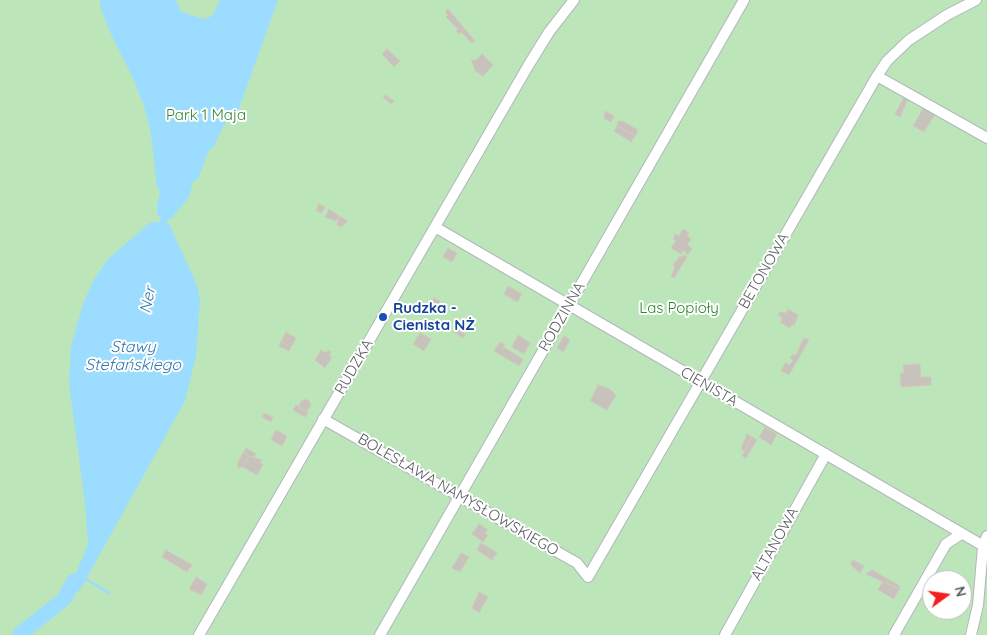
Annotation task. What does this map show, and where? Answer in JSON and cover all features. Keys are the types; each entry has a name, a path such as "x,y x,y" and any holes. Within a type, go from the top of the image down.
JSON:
{"street":[{"name":"RUDZKA","path":"199,635 542,43 574,0"},
{"name":"RODZINNA","path":"380,635 744,0"},
{"name":"BETONOWA","path":"588,577 699,382 887,61 909,40 946,15 976,0"},
{"path":"877,76 987,138"},
{"name":"CIENISTA","path":"435,228 985,548"},
{"name":"BOLESŁAWA NAMYSŁOWSKIEGO","path":"323,420 577,563 588,577"},
{"name":"ALTANOWA","path":"725,635 826,454"},
{"path":"894,635 946,544 961,534"},
{"path":"971,635 978,605 987,536"}],"green space":[{"name":"Las Popioły","path":"0,0 987,0 987,635 0,635"}],"water":[{"name":"Stawy Stefańskiego","path":"100,0 176,0 180,10 204,19 212,16 220,0 278,0 237,114 233,114 223,127 214,146 209,150 198,179 193,181 189,197 171,219 168,219 167,223 197,285 200,300 196,356 185,401 80,590 64,599 88,543 85,503 69,384 71,346 83,304 93,281 108,259 151,222 160,222 161,217 158,216 157,207 160,192 157,187 151,134 144,106 101,10"}],"building":[{"path":"448,9 475,41 472,43 461,32 459,34 456,31 458,29 446,17 448,15 445,12"},
{"path":"387,49 400,61 394,67 382,54"},
{"path":"482,54 493,65 483,76 474,70 471,60 476,60"},
{"path":"385,95 394,101 391,104 383,97"},
{"path":"904,97 908,99 900,117 895,114"},
{"path":"924,107 935,114 924,132 913,126"},
{"path":"605,111 614,116 611,122 604,118"},
{"path":"618,121 622,121 638,130 635,136 617,126"},
{"path":"617,126 635,136 631,142 614,131"},
{"path":"319,204 325,207 321,213 316,210"},
{"path":"329,209 339,216 336,221 325,217"},
{"path":"339,216 348,221 341,227 337,225"},
{"path":"683,229 689,233 687,236 691,239 687,245 692,248 688,255 683,250 681,254 671,248 676,241 673,239 675,234 679,236"},
{"path":"448,248 457,253 452,262 443,257"},
{"path":"684,255 687,257 674,278 671,277 675,267 673,265 680,256"},
{"path":"508,286 522,294 517,302 504,294"},
{"path":"434,298 440,301 434,310 429,307"},
{"path":"788,309 798,315 794,326 792,324 790,328 780,322 783,318 778,315 780,312 786,313"},
{"path":"456,329 465,334 463,338 454,332"},
{"path":"286,332 296,338 291,347 281,342"},
{"path":"420,333 431,339 424,351 413,344"},
{"path":"518,335 530,343 524,354 512,347"},
{"path":"564,336 570,340 563,352 557,348"},
{"path":"804,338 809,340 789,375 781,371 785,363 790,365 793,360 790,358 792,355 796,355"},
{"path":"281,342 291,347 289,351 279,346"},
{"path":"500,342 505,345 502,349 505,348 523,359 519,366 494,351"},
{"path":"321,350 326,353 328,350 331,352 329,356 332,357 325,368 315,360"},
{"path":"920,364 921,377 931,377 931,385 901,387 900,374 904,373 903,365"},
{"path":"598,385 610,389 616,395 607,410 590,401"},
{"path":"305,399 311,405 305,411 299,405"},
{"path":"296,405 308,412 305,417 293,410"},
{"path":"264,413 273,417 271,422 262,417"},
{"path":"765,427 777,434 771,445 759,437"},
{"path":"276,430 287,436 282,446 271,440"},
{"path":"747,434 752,437 745,451 741,449"},
{"path":"752,437 757,440 746,458 742,456"},
{"path":"246,448 256,454 253,458 243,453"},
{"path":"243,453 249,456 243,467 239,468 237,464"},
{"path":"249,456 262,460 260,463 263,464 257,475 243,467"},
{"path":"479,524 488,530 485,533 488,535 483,542 472,534"},
{"path":"481,543 497,553 492,560 477,550"},
{"path":"166,550 192,565 187,572 162,557"},
{"path":"461,553 469,557 460,572 452,568"},
{"path":"853,560 864,566 860,573 850,564"},
{"path":"872,570 900,586 899,589 866,574"},
{"path":"196,577 207,584 201,595 189,589"},
{"path":"883,581 899,589 894,599 878,590"},
{"path":"479,592 488,597 479,613 472,608"}],"waterway":[{"path":"86,579 109,593"},
{"name":"Ner","path":"19,635 64,599 74,581"}],"place":[{"name":"Rudzka - Cienista NŻ","path":"383,317"}],"park label":[{"name":"Park 1 Maja","path":"206,115"}]}
